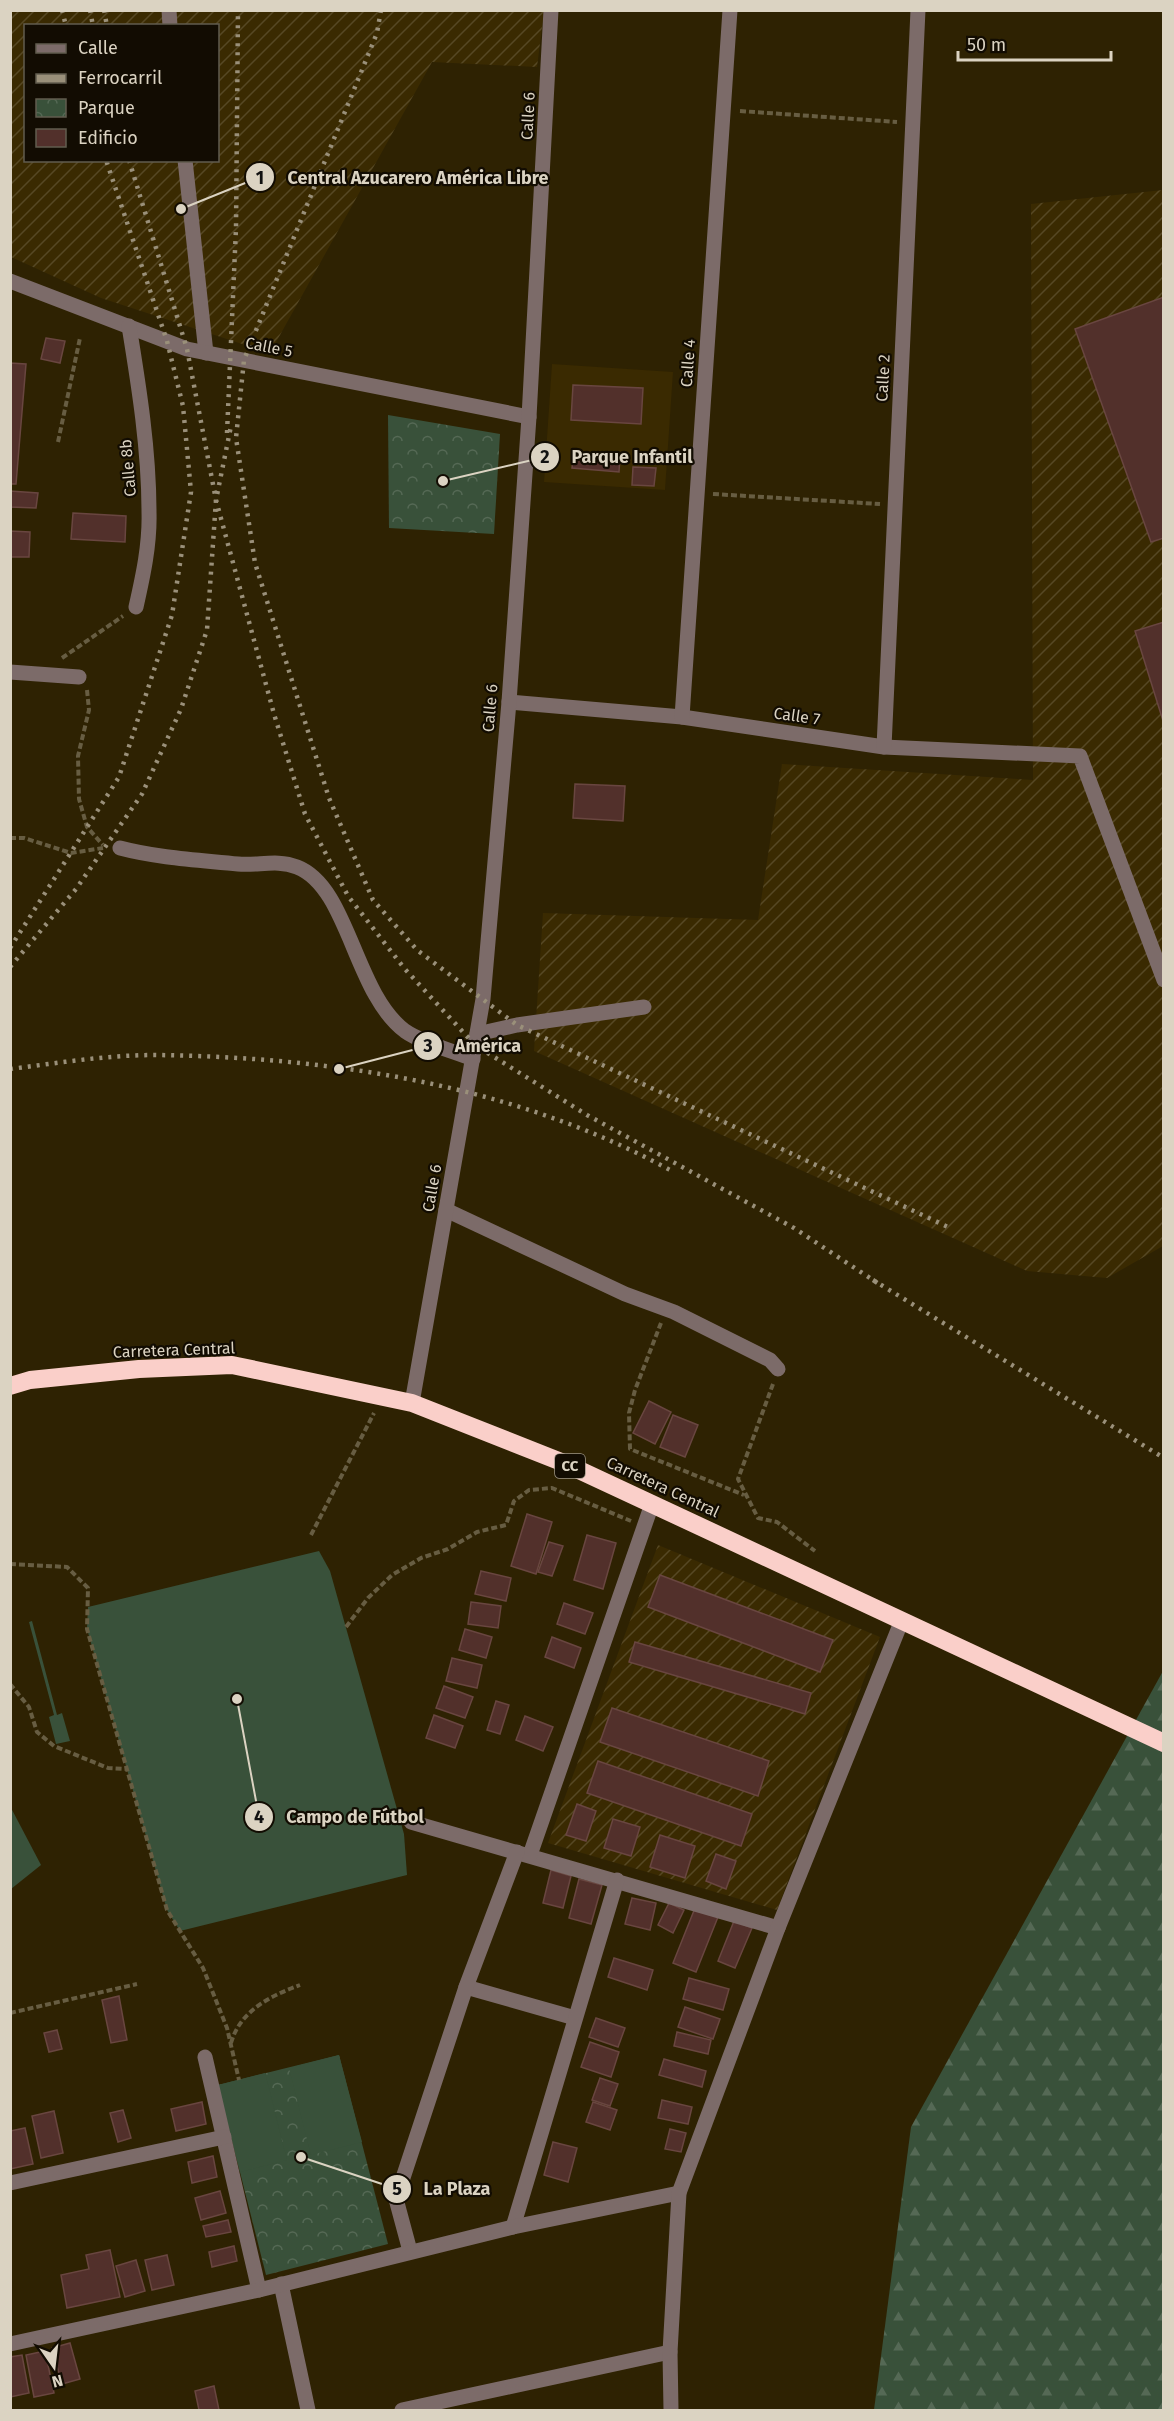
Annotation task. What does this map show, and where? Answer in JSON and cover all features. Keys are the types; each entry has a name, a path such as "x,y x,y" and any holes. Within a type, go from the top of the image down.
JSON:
{"highway":[{"name":"Carretera Central","path":"10,1386 30,1380 139,1369 232,1365 383,1395 412,1403 564,1463 1164,1743"}],"street":[{"name":"Calle 6","path":"412,1403 483,999 509,702 530,417 551,10"},
{"name":"Calle 4","path":"682,717 730,10"},
{"name":"Calle 2","path":"884,747 918,10"},
{"path":"185,162 206,353"},
{"name":"Calle 5","path":"10,281 187,349 530,417"},
{"name":"Calle 8b","path":"129,326 141,402 150,513 145,564 136,607"},
{"path":"10,672 79,677"},
{"name":"Calle 7","path":"509,702 682,717 884,747 1080,756 1164,980"},
{"path":"112,847 194,860 240,864 269,861 297,867 315,879 335,908 350,934 361,970 378,1003 406,1032 473,1059"},
{"path":"477,1034 517,1025 644,1007"},
{"path":"446,1210 513,1243 587,1274 625,1294 662,1307 770,1360 778,1369"},
{"path":"410,2251 396,2199 466,1987 524,1854 652,1504"},
{"path":"671,2410 670,2352 679,2193 778,1928 902,1620"},
{"path":"411,1822 778,1928"},
{"path":"513,2227 617,1880"},
{"path":"466,1987 575,2018"},
{"path":"205,2057 259,2289"},
{"path":"10,2183 224,2137"},
{"path":"10,2344 281,2284 513,2227 679,2193"},
{"path":"281,2284 308,2410"},
{"path":"402,2410 670,2352"}],"path":[{"path":"723,109 913,123"},
{"path":"58,442 81,338"},
{"path":"697,493 895,505"},
{"path":"40,674 136,607"},
{"path":"79,677 87,690 89,710 78,756 80,799 87,827 112,847"},
{"path":"10,838 24,838 71,853 112,847"},
{"path":"662,1307 662,1320 642,1367 629,1413 630,1449 744,1495"},
{"path":"778,1369 738,1479 744,1495 758,1518 777,1522 815,1551"},
{"path":"311,1535 383,1395"},
{"path":"346,1627 368,1598 392,1575 421,1558 448,1549 477,1532 506,1525 514,1501 529,1490 552,1488 631,1521 645,1523"},
{"path":"10,1564 67,1567 88,1588 87,1629 167,1910 203,1968 227,2028 239,2080"},
{"path":"10,1684 28,1707 37,1732 54,1746 108,1768 127,1769"},
{"path":"10,2013 137,1984"},
{"path":"230,2047 236,2027 252,2011 276,1994 300,1985"}],"shaded area":[{"path":"11,11 544,11 537,67 432,62 270,353 101,298 11,257"},
{"path":"1163,190 1163,1246 1107,1278 1027,1271 534,1051 543,913 758,920 782,764 1033,780 1031,204"},
{"path":"552,364 673,372 665,490 544,482"},
{"path":"658,1545 880,1637 777,1910 548,1843"}],"green space":[{"path":"388,415 500,434 494,534 389,528"},
{"path":"319,1551 330,1571 404,1834 407,1875 180,1931 167,1910 87,1629 88,1607"},
{"path":"32,1621 57,1715 62,1713 70,1741 56,1744 49,1717 54,1715 29,1622"},
{"path":"1163,1671 1163,2410 874,2410 911,2127"},
{"path":"10,1806 41,1865 11,1889 10,1889"},
{"path":"339,2055 388,2244 266,2275 218,2085"},
{"path":"339,2055 362,2142 311,2155 289,2068"},
{"path":"265,2073 287,2160 240,2172 218,2085"}],"building":[{"path":"1164,297 1164,538 1151,542 1075,329"},
{"path":"46,338 65,341 60,363 41,359"},
{"path":"10,363 26,364 16,484 10,484"},
{"path":"573,385 643,388 641,424 571,420"},
{"path":"574,452 620,456 619,472 572,468"},
{"path":"633,467 656,468 654,486 632,485"},
{"path":"10,491 38,493 36,508 10,507"},
{"path":"73,513 126,516 125,542 71,539"},
{"path":"10,531 30,532 29,557 10,557"},
{"path":"1164,622 1164,724 1135,631"},
{"path":"575,784 625,786 623,821 573,818"},
{"path":"649,1401 671,1412 655,1444 633,1433"},
{"path":"673,1415 698,1425 685,1457 660,1447"},
{"path":"527,1514 552,1522 536,1574 511,1566"},
{"path":"587,1535 616,1543 603,1589 574,1580"},
{"path":"549,1542 563,1546 552,1576 538,1572"},
{"path":"481,1571 511,1578 506,1601 475,1594"},
{"path":"660,1575 833,1640 820,1672 648,1607"},
{"path":"471,1602 501,1606 498,1628 468,1624"},
{"path":"564,1603 593,1613 585,1634 557,1624"},
{"path":"465,1629 492,1637 486,1658 459,1650"},
{"path":"552,1637 581,1648 574,1668 545,1657"},
{"path":"635,1642 811,1693 805,1714 629,1662"},
{"path":"452,1658 482,1665 477,1688 446,1681"},
{"path":"444,1686 473,1697 465,1718 436,1708"},
{"path":"496,1701 509,1705 500,1734 487,1730"},
{"path":"612,1708 769,1761 758,1796 600,1742"},
{"path":"434,1715 463,1726 455,1748 426,1738"},
{"path":"525,1716 553,1727 543,1751 516,1740"},
{"path":"598,1761 752,1814 741,1846 587,1793"},
{"path":"577,1804 596,1811 586,1841 566,1835"},
{"path":"613,1819 640,1827 631,1856 604,1848"},
{"path":"660,1835 695,1846 685,1878 650,1867"},
{"path":"716,1854 736,1861 726,1889 706,1881"},
{"path":"551,1870 571,1876 563,1908 543,1903"},
{"path":"579,1879 602,1885 591,1924 569,1918"},
{"path":"632,1898 656,1903 650,1930 625,1924"},
{"path":"669,1903 684,1910 673,1933 658,1925"},
{"path":"695,1908 718,1917 696,1972 673,1963"},
{"path":"734,1921 752,1928 735,1968 718,1961"},
{"path":"614,1958 653,1970 647,1990 608,1977"},
{"path":"689,1978 729,1989 723,2010 683,1999"},
{"path":"119,1996 127,2040 111,2043 102,2000"},
{"path":"685,2007 720,2019 713,2039 678,2027"},
{"path":"596,2018 625,2028 618,2047 589,2037"},
{"path":"57,2030 62,2049 49,2052 44,2033"},
{"path":"677,2032 711,2040 708,2054 674,2046"},
{"path":"590,2042 619,2052 611,2077 581,2067"},
{"path":"664,2059 706,2071 702,2087 659,2075"},
{"path":"600,2078 618,2084 610,2106 592,2100"},
{"path":"662,2100 692,2107 688,2124 658,2118"},
{"path":"202,2102 206,2124 176,2131 171,2109"},
{"path":"593,2102 617,2110 610,2130 586,2122"},
{"path":"123,2110 131,2138 118,2142 110,2113"},
{"path":"54,2111 63,2153 41,2158 32,2116"},
{"path":"25,2128 33,2164 10,2169 10,2131"},
{"path":"670,2129 686,2133 681,2152 665,2149"},
{"path":"553,2142 577,2148 568,2182 544,2175"},
{"path":"213,2156 217,2177 192,2183 188,2162"},
{"path":"220,2191 226,2213 201,2220 195,2198"},
{"path":"228,2220 231,2232 206,2237 203,2226"},
{"path":"234,2246 237,2261 212,2267 209,2252"},
{"path":"110,2250 120,2297 67,2308 61,2275 89,2269 86,2255"},
{"path":"167,2255 174,2285 152,2290 145,2260"},
{"path":"136,2260 145,2291 125,2297 116,2266"},
{"path":"70,2343 80,2379 62,2384 52,2348"},
{"path":"45,2351 54,2393 34,2397 26,2355"},
{"path":"22,2355 29,2393 10,2397 10,2357"},
{"path":"214,2386 219,2410 199,2410 195,2391"}],"railway":[{"path":"62,10 66,24"},
{"path":"90,10 93,24"},
{"path":"104,10 107,24"},
{"path":"227,433 236,228 238,10"},
{"path":"381,10 377,33 244,360 236,438 255,563 329,798 373,900 417,950 517,1025 948,1227"},
{"path":"10,948 119,777 172,615 191,492 183,406 167,341 107,162"},
{"path":"130,162 187,349 216,500 274,714 305,814 348,896 404,968 475,1045 587,1115 794,1228 879,1284"},
{"path":"10,967 76,889 142,794 181,709 207,630 216,500 231,426"},
{"path":"10,1069 101,1058 155,1055 288,1062 354,1070 420,1081 548,1116 610,1141 670,1170"},
{"path":"873,1280 1164,1458"}],"place":[{"name":"Central Azucarero América Libre","path":"181,209"},
{"name":"Parque Infantil","path":"443,481"},
{"name":"América","path":"339,1069"},
{"name":"Campo de Fútbol","path":"237,1699"},
{"name":"La Plaza","path":"301,2157"}]}
